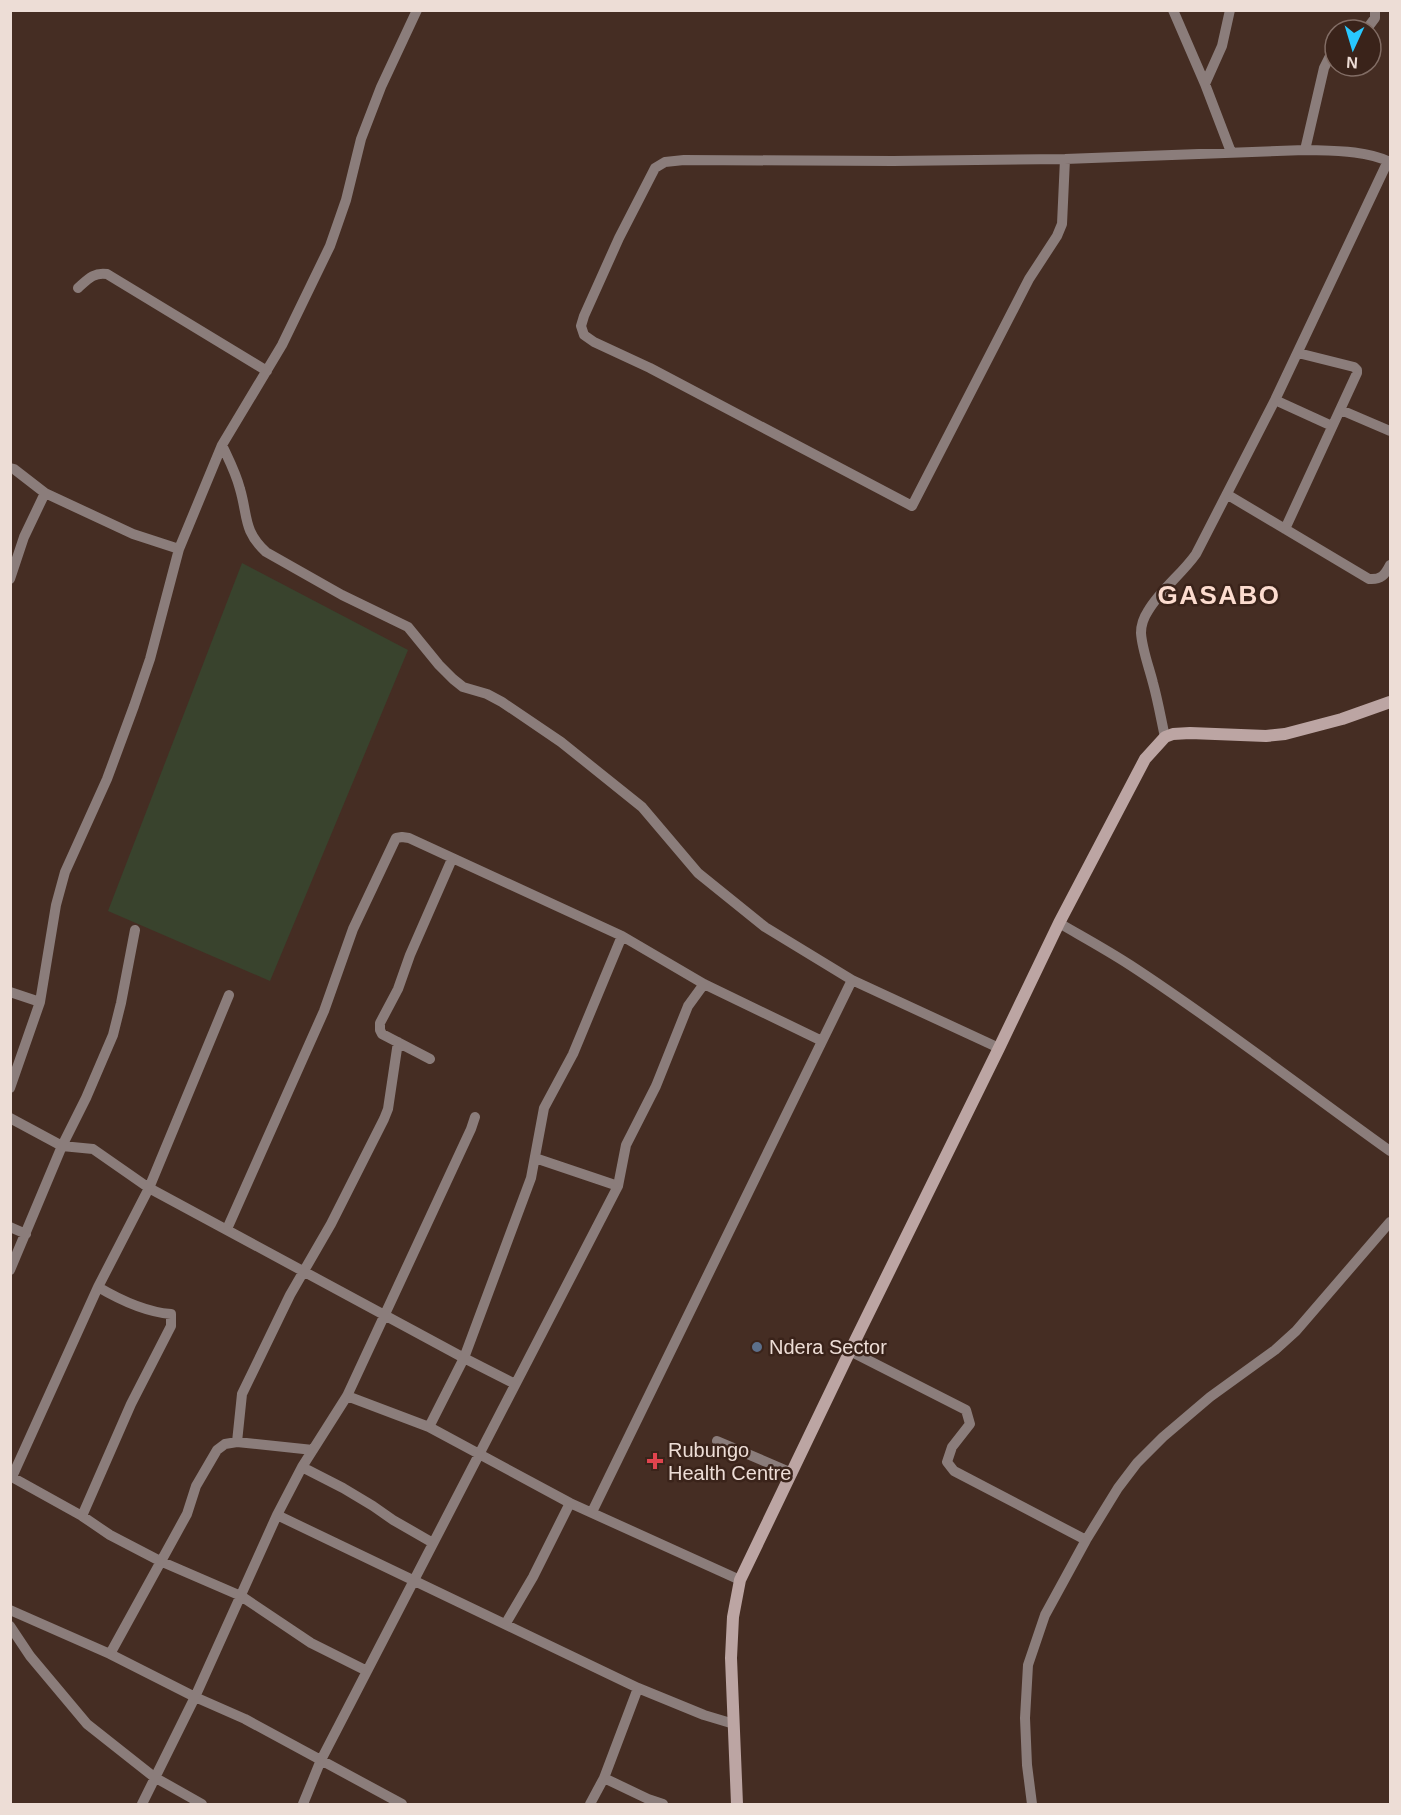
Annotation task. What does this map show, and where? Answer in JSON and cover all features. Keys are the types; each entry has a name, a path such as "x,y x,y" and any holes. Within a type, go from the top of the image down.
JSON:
{"main road":[{"path":"737,1804 731,1658 733,1617 740,1580 1059,923 1145,759 1165,737 1173,734 1266,736 1284,734 1342,719 1390,702"}],"street":[{"path":"10,1088 40,1002 56,905 62,883 107,779 134,706 150,659 180,549 222,445 282,345 330,246 346,200 361,140 381,87 417,10"},
{"path":"1173,10 1232,152"},
{"path":"1205,84 1222,46 1230,10"},
{"path":"1305,150 1323,72"},
{"path":"1065,159 1062,224 1057,236 1029,279 912,506 650,368 594,342 584,335 582,326 584,316 619,238 655,168 665,162 684,160 1065,159 1305,150 1343,151 1389,161 1275,400 1196,554 1187,568 1173,580 1149,609 1143,622 1141,632 1143,644 1165,737"},
{"path":"78,288 91,276 99,273 107,274 267,371"},
{"path":"1285,529 1341,410 1357,370 1354,367 1298,352"},
{"path":"1275,400 1332,426"},
{"path":"1341,410 1390,431"},
{"path":"222,445 235,471 250,534 256,544 266,552 342,595 408,627 439,665 463,687 487,694 502,702 561,742 642,807 698,873 765,927 852,980 999,1048"},
{"path":"10,468 45,493 133,534 180,549"},
{"path":"10,579 24,537 45,493"},
{"path":"1227,495 1369,579 1377,580 1385,575 1390,565"},
{"path":"227,1229 324,1011 353,929 396,838 409,838 622,936 705,984 822,1041"},
{"path":"430,1059 382,1034 380,1023 398,989 410,955 452,859"},
{"path":"1059,923 1133,967 1390,1150"},
{"path":"10,1270 62,1146 113,1035 135,930"},
{"path":"429,1427 464,1358 531,1178 544,1108 573,1053 622,936"},
{"path":"592,1512 852,980"},
{"path":"303,1804 321,1760 618,1186 626,1145 656,1086 688,1006 705,984"},
{"path":"10,992 40,1002"},
{"path":"229,995 149,1188 98,1287 11,1476 82,1516 110,1535 160,1561 241,1596 311,1643 367,1671"},
{"path":"237,1442 242,1394 290,1295 331,1224 384,1119 388,1109 398,1042"},
{"path":"142,1804 195,1697 277,1515 302,1467 347,1396 475,1117"},
{"path":"10,1118 62,1146 93,1149 149,1188 515,1384"},
{"path":"535,1158 618,1186"},
{"path":"10,1227 26,1233"},
{"path":"1032,1804 1027,1765 1025,1718 1028,1665 1045,1615 1086,1540 1118,1488 1137,1463 1162,1437 1210,1397 1275,1350 1296,1331 1389,1228"},
{"path":"82,1516 131,1404 172,1321 171,1314 161,1313 116,1298 98,1287"},
{"path":"850,1351 966,1410 970,1424 952,1447 947,1462 954,1471 1086,1540"},
{"path":"347,1396 429,1427 570,1503 740,1580"},
{"path":"717,1441 792,1473"},
{"path":"110,1654 187,1514 196,1486 217,1450 225,1444 237,1442 313,1450"},
{"path":"302,1467 343,1488 433,1543"},
{"path":"506,1623 533,1577 570,1503"},
{"path":"277,1515 638,1688 704,1715 734,1724"},
{"path":"10,1610 110,1654 195,1697 245,1719 402,1804"},
{"path":"10,1626 30,1656 87,1724 154,1777 202,1804"},
{"path":"590,1804 604,1778 638,1688"},
{"path":"604,1778 663,1804"}],"green space":[{"path":"242,563 408,650 270,981 108,911"}],"place":[{"name":"Ndera Sector","path":"757,1347"},
{"name":"Rubungo Health Centre","path":"655,1461"}],"district":[{"name":"GASABO","path":"1219,595"}]}
